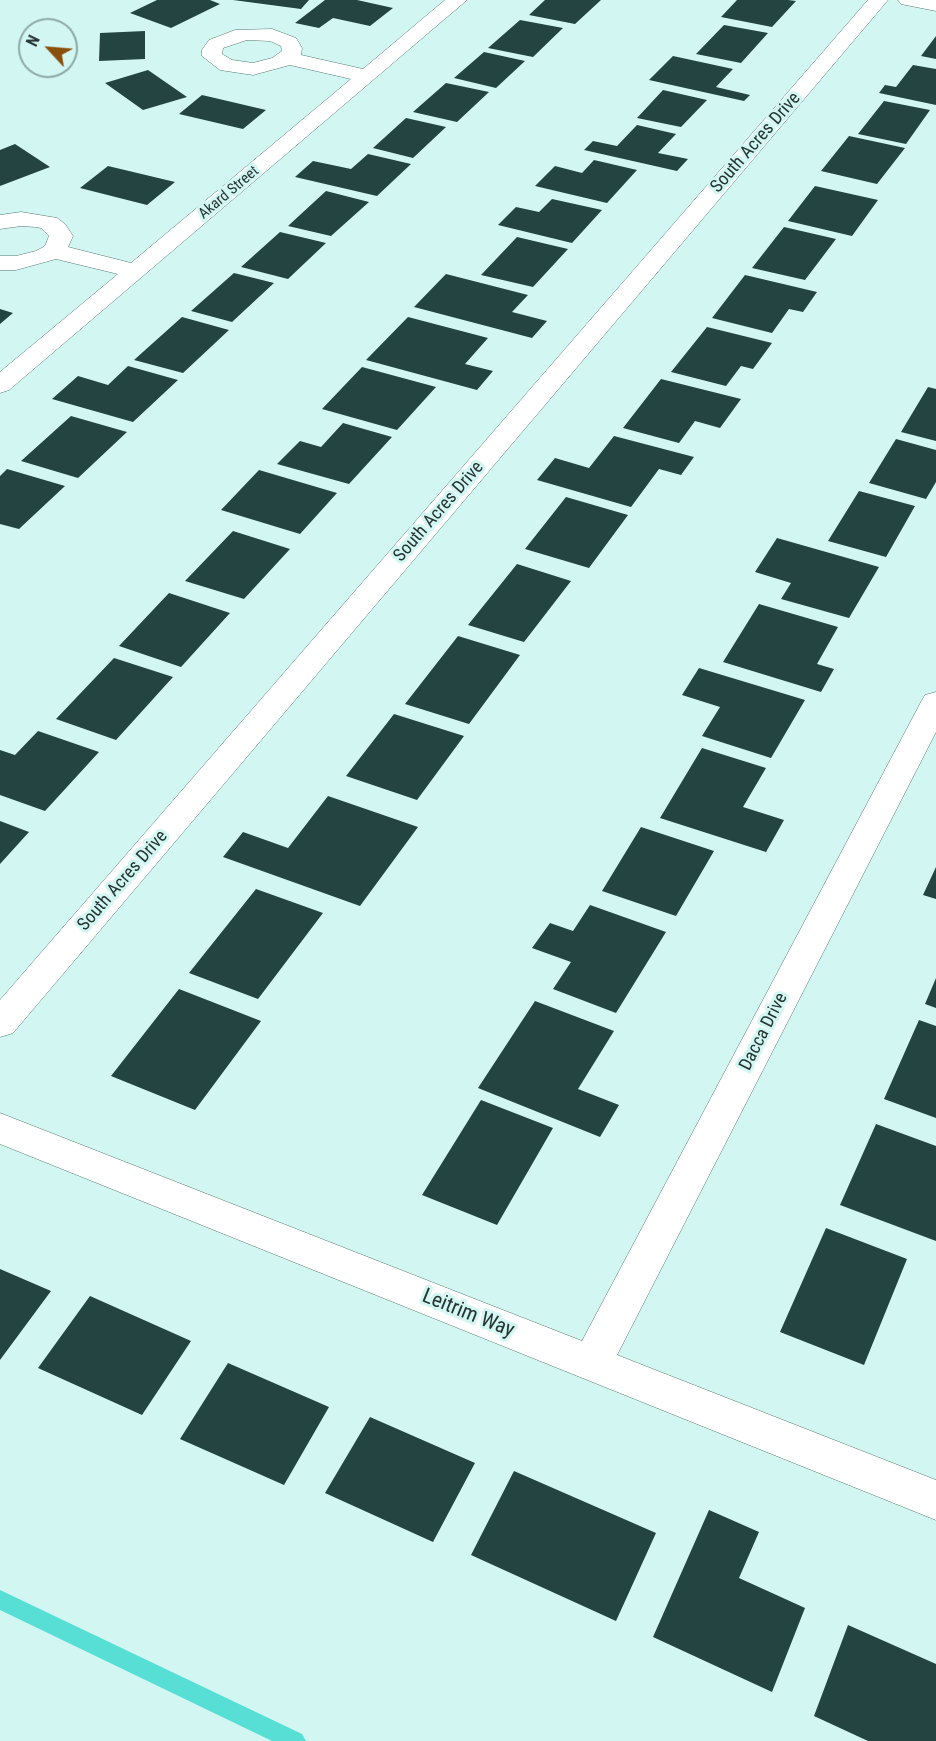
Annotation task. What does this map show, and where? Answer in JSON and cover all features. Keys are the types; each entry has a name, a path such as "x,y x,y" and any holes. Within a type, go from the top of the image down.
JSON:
{"street":[{"name":"Akard Street","path":"0,385 457,0"},
{"name":"South Acres Drive","path":"0,1024 878,0"},
{"path":"908,0 936,5"},
{"path":"288,58 367,76"},
{"path":"0,222 21,219 49,223 57,229 61,236 60,243 53,251 30,261 0,262"},
{"path":"53,251 136,271"},
{"name":"Dacca Drive","path":"592,1363 936,702"},
{"name":"Leitrim Way","path":"0,1128 936,1500"}],"building":[{"path":"157,0 210,0 220,4 171,28 130,13"},
{"path":"233,0 309,0 301,9"},
{"path":"325,0 357,0 393,8 370,26 333,18 319,28 295,23"},
{"path":"545,0 601,0 575,24 529,15"},
{"path":"737,0 796,1 772,27 721,17"},
{"path":"520,20 563,28 533,57 488,48"},
{"path":"724,25 768,33 741,63 696,54"},
{"path":"145,31 145,59 99,61 100,33"},
{"path":"936,36 936,59 921,56"},
{"path":"484,52 525,61 496,88 454,78"},
{"path":"673,56 733,69 716,87 750,95 744,101 649,80"},
{"path":"913,65 936,69 936,105 879,93 885,85 896,87"},
{"path":"148,70 187,97 143,110 105,83"},
{"path":"446,83 489,92 457,122 413,112"},
{"path":"663,90 707,100 681,127 637,118"},
{"path":"202,95 266,110 243,129 179,114"},
{"path":"884,101 930,110 906,144 858,134"},
{"path":"406,118 446,127 413,158 373,148"},
{"path":"637,125 676,134 658,153 688,159 677,171 584,150 593,141 617,146"},
{"path":"849,136 905,148 877,184 821,171"},
{"path":"15,144 50,167 0,186 0,150"},
{"path":"368,154 411,164 377,196 295,177 313,161 351,169"},
{"path":"594,160 637,170 607,203 535,186 555,166 582,173"},
{"path":"108,166 175,182 147,205 80,188"},
{"path":"815,186 878,200 852,236 788,221"},
{"path":"326,191 369,202 331,236 288,226"},
{"path":"552,199 602,210 572,243 498,225 516,207 539,212"},
{"path":"784,227 836,239 805,280 752,268"},
{"path":"280,232 326,243 288,279 241,267"},
{"path":"517,237 568,249 533,287 481,275"},
{"path":"234,273 274,283 232,322 191,311"},
{"path":"446,274 528,295 512,312 547,321 532,338 414,307"},
{"path":"745,275 817,292 803,312 789,309 772,333 712,318"},
{"path":"0,309 13,313 0,324"},
{"path":"182,317 229,330 183,373 134,360"},
{"path":"408,317 488,338 465,364 493,371 477,390 366,360"},
{"path":"707,327 772,343 753,369 741,366 726,386 671,372"},
{"path":"128,366 178,380 133,422 52,399 78,376 108,385"},
{"path":"362,367 436,387 397,430 322,409"},
{"path":"661,379 741,399 720,428 695,421 679,443 623,428"},
{"path":"928,387 936,389 936,441 901,432"},
{"path":"71,416 127,432 78,478 21,461"},
{"path":"343,423 392,437 349,484 277,464 300,441 321,447"},
{"path":"614,436 694,457 681,475 659,469 631,507 537,480 555,458 589,468"},
{"path":"896,439 936,450 936,482 926,499 869,483"},
{"path":"7,469 65,486 19,529 0,524 0,476"},
{"path":"259,470 337,493 300,534 221,510"},
{"path":"859,491 915,506 886,557 828,541"},
{"path":"566,497 628,515 589,568 525,549"},
{"path":"233,531 290,549 244,599 185,581"},
{"path":"777,538 879,567 849,618 781,599 791,583 755,572"},
{"path":"517,564 571,581 524,642 468,625"},
{"path":"169,593 230,613 181,667 119,646"},
{"path":"759,604 838,627 817,664 834,669 821,692 723,662"},
{"path":"458,636 520,655 469,724 405,704"},
{"path":"114,658 173,677 116,740 56,719"},
{"path":"699,668 805,700 771,758 702,736 720,707 682,695"},
{"path":"394,714 464,736 417,800 346,776"},
{"path":"38,731 99,752 45,811 0,795 0,750 15,755"},
{"path":"702,748 766,768 743,807 784,820 766,852 660,818"},
{"path":"328,796 418,827 360,906 223,857 243,832 288,848"},
{"path":"0,821 29,832 0,864"},
{"path":"641,827 714,851 676,916 602,891"},
{"path":"936,867 936,899 923,895"},
{"path":"256,889 323,913 258,999 189,973"},
{"path":"590,905 666,932 616,1013 553,989 571,962 532,948 550,923 573,931"},
{"path":"936,978 936,1008 925,1004"},
{"path":"179,989 261,1021 195,1110 111,1076"},
{"path":"535,1001 614,1031 578,1089 619,1105 600,1137 478,1088"},
{"path":"919,1020 936,1026 936,1118 884,1099"},
{"path":"481,1100 553,1128 497,1225 422,1195"},
{"path":"876,1124 936,1146 936,1241 840,1205"},
{"path":"826,1228 907,1259 864,1365 780,1332"},
{"path":"0,1269 51,1291 0,1360"},
{"path":"90,1296 191,1341 142,1415 38,1368"},
{"path":"228,1363 329,1407 284,1485 180,1439"},
{"path":"370,1417 475,1463 433,1542 325,1493"},
{"path":"514,1471 656,1533 616,1621 471,1555"},
{"path":"709,1510 759,1532 739,1578 805,1608 772,1692 653,1637"},
{"path":"848,1625 936,1664 936,1741 868,1741 814,1716"}],"waterway":[{"path":"0,1600 295,1741"}]}
